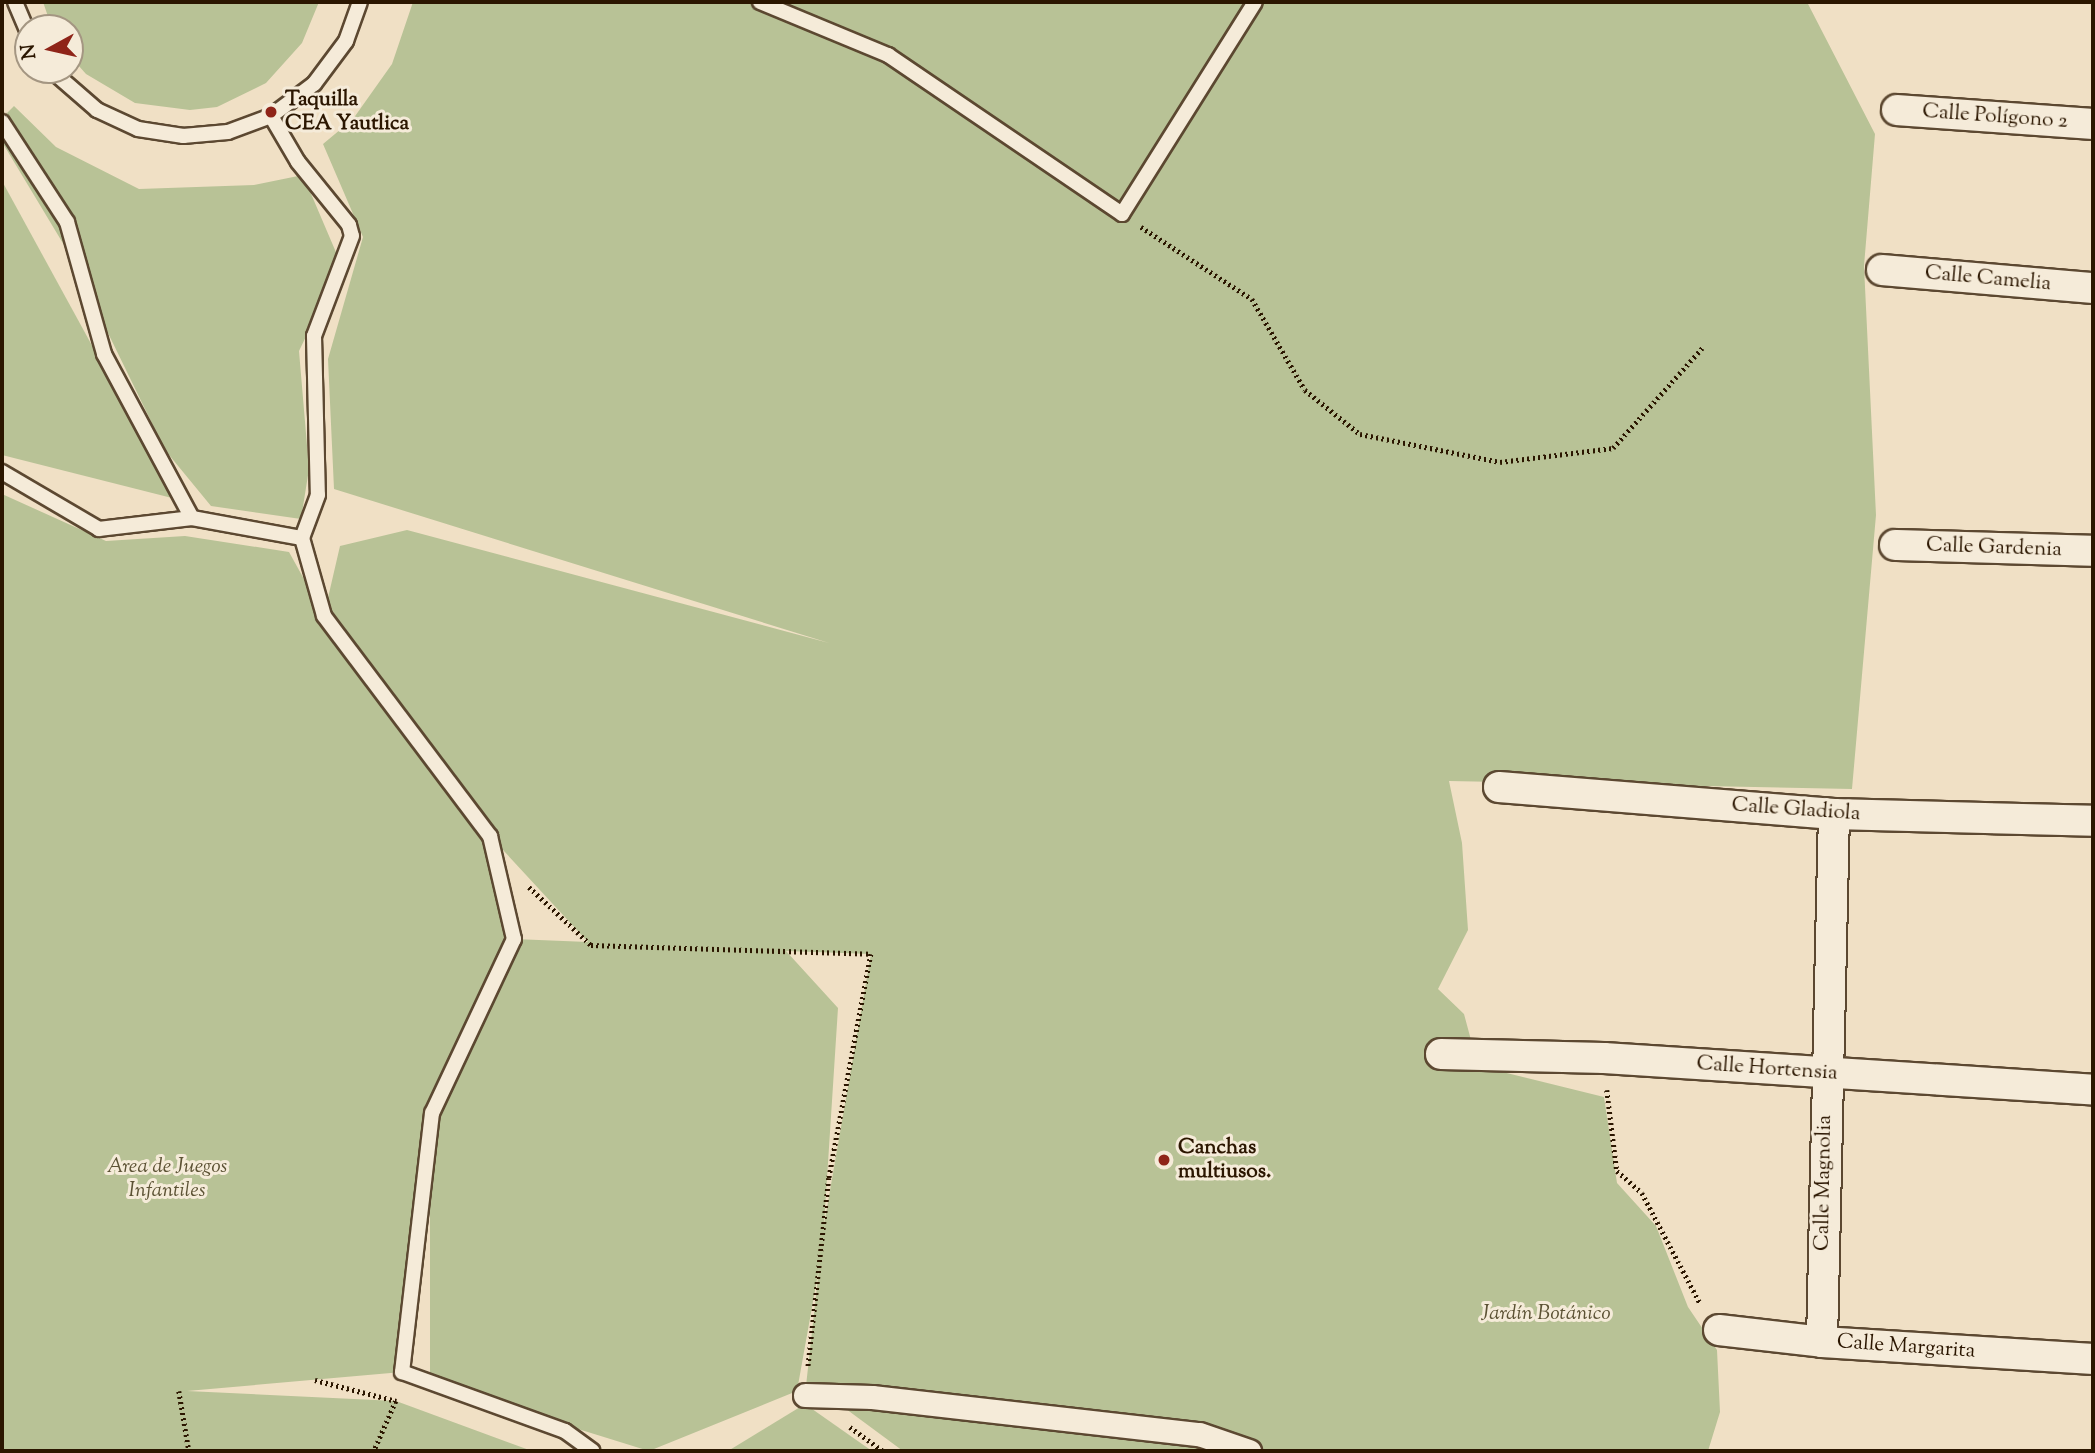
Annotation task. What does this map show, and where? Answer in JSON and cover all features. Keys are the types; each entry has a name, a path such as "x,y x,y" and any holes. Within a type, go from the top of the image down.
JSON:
{"street":[{"name":"Calle Polígono 2","path":"1897,110 2093,124"},
{"name":"Calle Camelia","path":"1882,270 2093,288"},
{"name":"Calle Gardenia","path":"1895,545 2093,551"},
{"name":"Calle Gladiola","path":"1500,787 1834,814 2093,821"},
{"name":"Calle Magnolia","path":"1822,1342 1826,1073 1834,814"},
{"name":"Calle Hortensia","path":"1441,1054 1604,1058 2093,1090"},
{"name":"Calle Margarita","path":"1719,1330 1822,1342 2093,1359"},
{"path":"805,1395 872,1396 1199,1434 1249,1451"}],"lane":[{"path":"67,84 96,110 138,129 183,136 228,132 271,116 314,84 346,41 360,2"},
{"path":"760,2 888,55 1122,214 1255,2"},
{"path":"271,116 298,162 349,225 352,236 314,336 318,495 302,538 324,616 490,836 514,939 432,1113 402,1373 565,1431 593,1451"},
{"path":"2,122 67,222 104,354 192,518"},
{"path":"2,472 99,529 192,518 302,538"}],"path":[{"path":"1122,214 1252,299 1305,390 1360,434 1500,461 1614,448 1702,348"},
{"path":"521,877 536,897 591,945 871,954 830,1178 805,1395 883,1451"},
{"path":"1604,1058 1617,1171 1642,1193 1689,1289 1719,1330"},
{"path":"315,1380 396,1401 374,1451"},
{"path":"179,1391 189,1451"}],"green space":[{"path":"43,2 319,2 302,43 266,83 217,107 190,110 135,103 86,74 84,14 47,14"},
{"path":"413,2 1807,2 1875,134 1864,266 1876,515 1852,789 1449,781 1462,843 1468,930 1438,989 1464,1014 1478,1066 1604,1097 1617,1183 1656,1226 1688,1307 1717,1350 1720,1412 1708,1451 903,1451 842,1406 1170,1432 805,1395 819,1268 797,1391 649,1451 430,1383 430,1138 402,1372 187,1391 396,1401 532,1451 2,1451 2,494 106,541 185,536 289,552 324,615 340,546 407,530 829,643 334,489 328,359 363,237 323,144 353,119 392,64","holes":["491,837 588,942 514,939","786,951 871,954 824,1225 838,1008"]},
{"path":"14,106 56,147 139,189 254,185 303,175 341,264 299,351 309,469 301,519 211,506 165,450 70,255 2,142 2,118"},
{"path":"2,181 176,499 2,455"},
{"path":"805,1404 872,1451 728,1451"}],"place":[{"name":"Taquilla CEA Yautlica","path":"271,112"},
{"name":"Canchas multiusos.","path":"1164,1160"}],"park label":[{"name":"Area de Juegos Infantiles","path":"167,1179"},
{"name":"Jardín Botánico","path":"1546,1314"}]}
